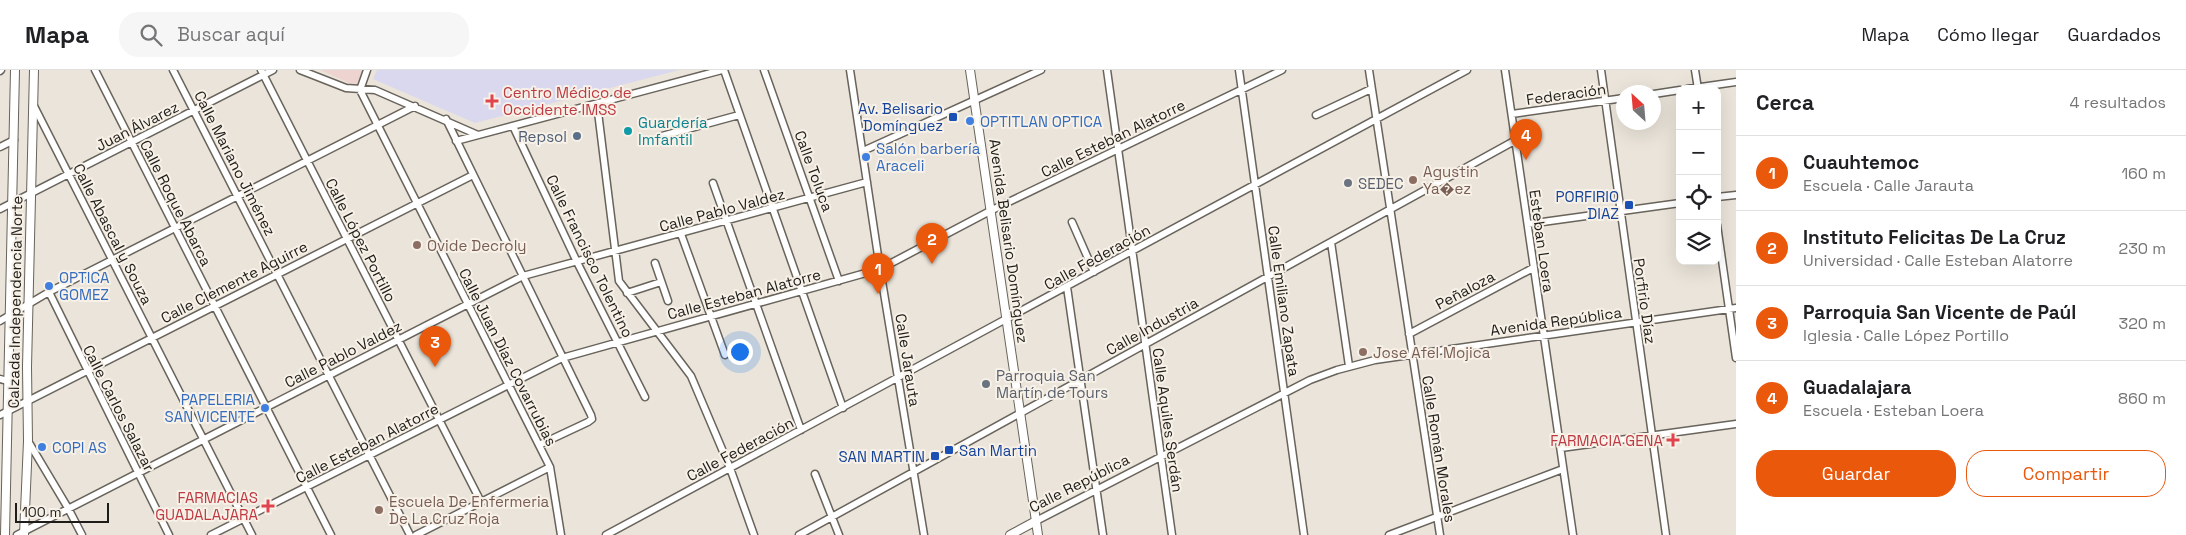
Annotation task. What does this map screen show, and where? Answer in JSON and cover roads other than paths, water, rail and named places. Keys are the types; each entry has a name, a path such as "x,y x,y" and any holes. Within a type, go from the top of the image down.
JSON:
{"main road":[{"name":"Calzada Independencia Norte","path":"5,535 4,380 9,316 15,70"},
{"name":"Calzada Independencia Norte","path":"22,534 28,441 28,303 34,70"},
{"name":"Avenida Belisario Domínguez","path":"970,70 1038,535"},
{"name":"Calle República","path":"1010,535 1036,521"}],"street":[{"name":"Calle Roque Abarca","path":"94,70 331,535"},
{"name":"Calle Mariano Jiménez","path":"173,70 410,535"},
{"name":"Juan Álvarez","path":"0,209 132,143 262,73 273,70"},
{"path":"300,70 346,88 375,90 478,135"},
{"path":"360,90 367,70"},
{"path":"456,141 722,70 740,115 843,408"},
{"name":"Calle Toluca","path":"764,70 839,281"},
{"name":"Calle Jarauta","path":"850,70 880,269 924,535"},
{"path":"863,151 1041,70"},
{"name":"Calle Aquiles Serdán","path":"1107,70 1172,535"},
{"name":"Calle Emiliano Zapata","path":"1239,70 1304,535"},
{"name":"Calle Esteban Alatorre","path":"211,535 562,358 880,269 990,211 1282,70"},
{"name":"Calle Román Morales","path":"1369,70 1440,535"},
{"name":"Calle Federación","path":"606,535 1467,70"},
{"name":"Esteban Loera","path":"1505,70 1573,535"},
{"name":"Porfirio Díaz","path":"1601,70 1666,535"},
{"path":"1695,70 1698,85"},
{"name":"Calle López Portillo","path":"262,73 480,502"},
{"path":"1717,85 1736,82"},
{"path":"1316,115 1372,89"},
{"name":"Calle Juan Díaz Covarrubias","path":"360,90 550,467 561,535"},
{"path":"1661,93 1676,91"},
{"name":"Federación","path":"1512,114 1616,99"},
{"path":"597,104 619,281 691,376 730,468 754,535"},
{"name":"Calle Abascal y Souza","path":"34,106 252,535"},
{"path":"0,321 49,292 415,106"},
{"path":"662,136 740,115"},
{"path":"446,120 592,419 539,445"},
{"name":"Calle Francisco Tolentino","path":"513,126 577,262 645,397"},
{"path":"0,147 14,140"},
{"name":"Calle Industria","path":"799,535 1516,140"},
{"name":"Calle Clemente Aguirre","path":"4,413 473,175"},
{"name":"Calle Pablo Valdez","path":"22,534 68,508 523,276 727,222 867,182"},
{"path":"712,183 801,430"},
{"path":"1721,197 1736,195"},
{"path":"1528,224 1676,204"},
{"path":"1072,222 1094,272"},
{"path":"681,234 725,355"},
{"path":"1331,242 1349,366"},
{"path":"1721,246 1733,309 1736,358"},
{"path":"655,263 668,301"},
{"name":"Peñaloza","path":"1409,334 1534,268"},
{"path":"627,293 661,282"},
{"path":"1067,287 1103,535"},
{"name":"Calle Carlos Salazar","path":"49,292 86,371 169,535"},
{"name":"Avenida República","path":"1161,457 1284,393 1324,374 1349,366 1412,354 1733,309"},
{"path":"1561,448 1736,424"},
{"path":"28,441 82,535"},
{"name":"Calle República","path":"1036,521 1161,457"},
{"path":"416,535 550,467"},
{"path":"1389,535 1563,469"},
{"path":"815,474 838,535"}],"place":[{"name":"Centro Médico de Occidente IMSS","path":"492,101"},
{"name":"Av. Belisario Domínguez","path":"953,117"},
{"name":"OPTITLAN OPTICA","path":"970,121"},
{"name":"Guardería Imfantil","path":"628,131"},
{"name":"Repsol","path":"577,136"},
{"name":"Salón barbería Araceli","path":"866,157"},
{"name":"Guadalajara","path":"1526,160"},
{"name":"Agustin Ya�ez","path":"1413,180"},
{"name":"SEDEC","path":"1348,183"},
{"name":"PORFIRIO DIAZ","path":"1629,205"},
{"name":"Ovide Decroly","path":"417,245"},
{"name":"Instituto Felicitas De La Cruz","path":"932,264"},
{"name":"OPTICA GOMEZ","path":"49,286"},
{"name":"Cuauhtemoc","path":"878,294"},
{"name":"Jose Afel Mojica","path":"1363,352"},
{"name":"Parroquia San Vicente de Paúl","path":"435,367"},
{"name":"Parroquia San Martín de Tours","path":"986,384"},
{"name":"PAPELERIA SAN VICENTE","path":"265,408"},
{"name":"FARMACIA GENA","path":"1673,440"},
{"name":"COPI AS","path":"42,447"},
{"name":"San Martin","path":"949,450"},
{"name":"SAN MARTIN","path":"935,456"},
{"name":"FARMACIAS GUADALAJARA","path":"268,506"},
{"name":"Escuela De Enfermeria De La Cruz Roja","path":"379,510"}]}
